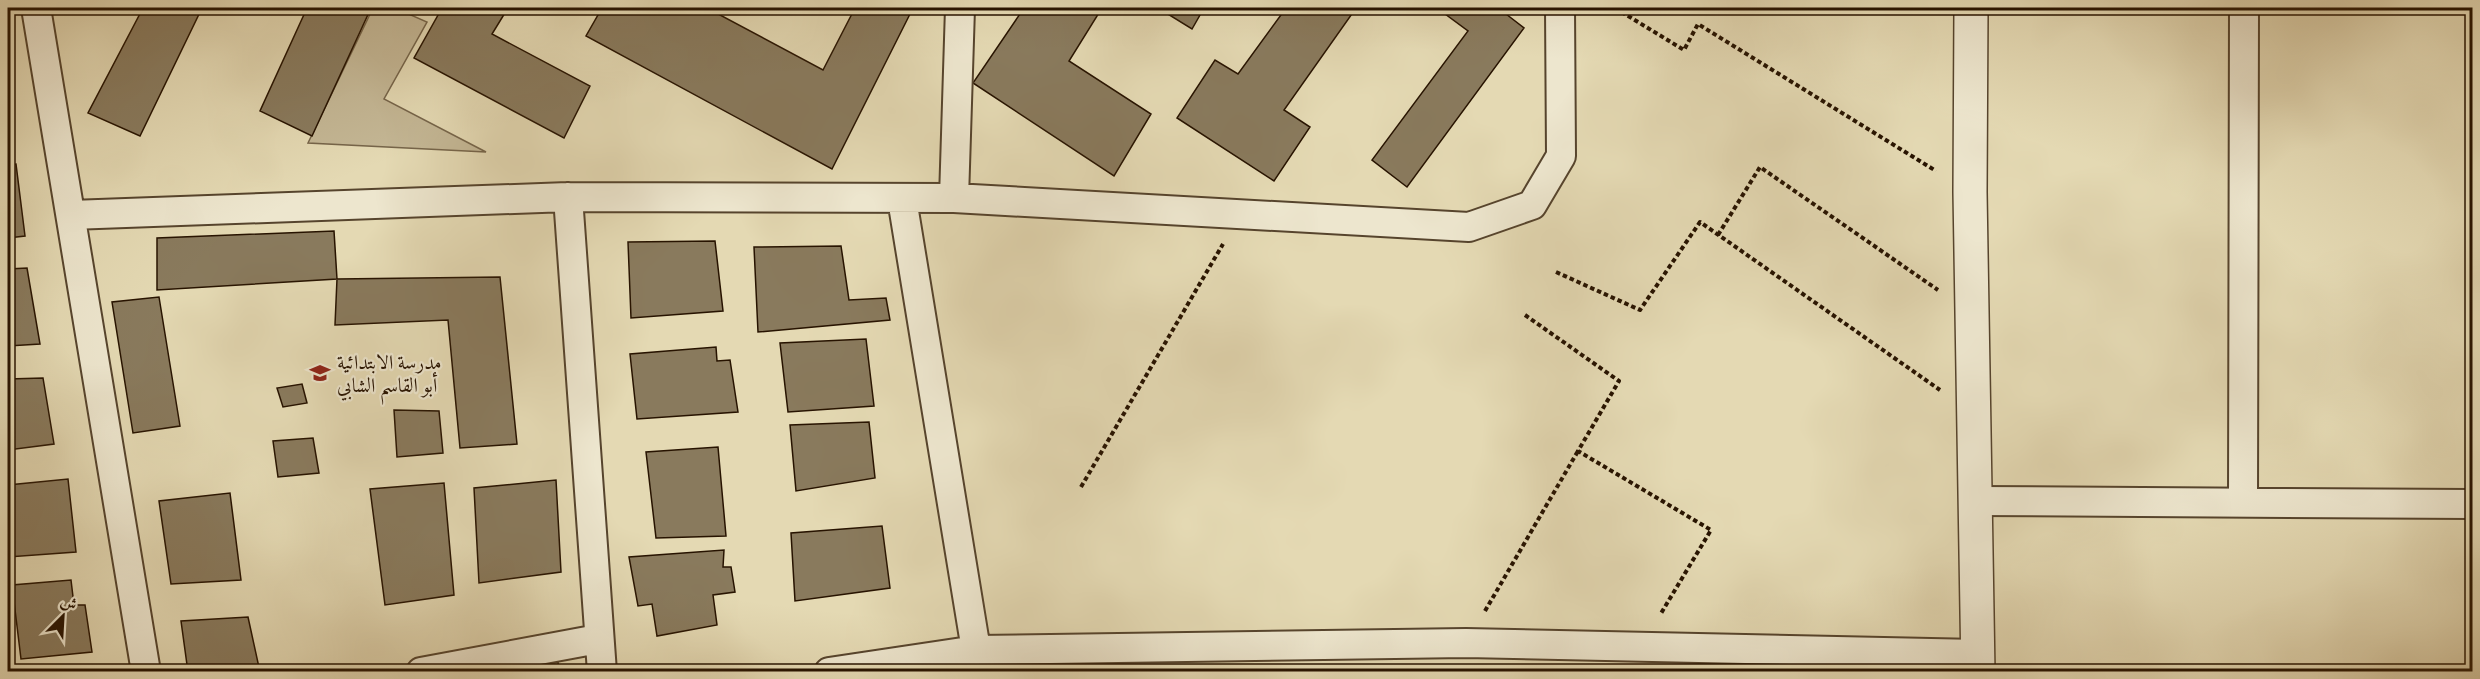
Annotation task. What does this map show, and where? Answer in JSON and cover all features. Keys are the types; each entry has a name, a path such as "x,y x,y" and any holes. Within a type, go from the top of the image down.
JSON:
{"street":[{"path":"36,8 146,672"},
{"path":"954,198 960,8"},
{"path":"71,215 568,197 954,198 1469,227 1532,205 1561,156 1560,8"},
{"path":"829,672 976,650 1466,643 1641,647 1701,660 1978,663 1971,314 1971,8"},
{"path":"2243,502 2244,8"},
{"path":"568,197 602,672"},
{"path":"902,199 976,650"},
{"path":"1974,501 2472,504"},
{"path":"421,672 598,639"}],"path":[{"path":"1615,8 1684,50 1698,24 1970,192"},
{"path":"1718,235 1760,167 1971,314"},
{"path":"1081,487 1240,215"},
{"path":"1556,272 1640,310 1700,222 1973,413"},
{"path":"1466,643 1619,381 1525,315"},
{"path":"1578,451 1711,530 1641,647"}],"shaded area":[{"path":"373,8 395,8 427,22 384,99 486,152 308,143"}],"building":[{"path":"143,8 202,8 140,136 88,113"},
{"path":"307,8 371,8 312,136 260,111"},
{"path":"442,8 508,8 492,34 590,86 564,138 414,58"},
{"path":"602,8 707,8 823,70 855,8 913,8 832,169 586,36"},
{"path":"1024,8 1102,8 1069,61 1151,114 1114,176 973,83"},
{"path":"1158,8 1204,8 1192,29"},
{"path":"1286,8 1349,8 1354,11 1284,110 1310,127 1274,181 1177,118 1215,60 1238,74"},
{"path":"1437,8 1511,8 1506,14 1524,28 1407,187 1372,160 1468,31"},
{"path":"16,164 25,236 8,238 8,165"},
{"path":"334,231 337,279 157,290 157,238"},
{"path":"715,241 723,311 631,318 628,242"},
{"path":"841,246 849,300 886,298 890,320 758,332 754,247"},
{"path":"27,268 40,344 8,346 8,269"},
{"path":"500,277 517,444 460,448 448,320 335,325 337,279"},
{"path":"159,297 180,426 133,433 112,302"},
{"path":"866,339 874,406 788,412 780,343"},
{"path":"716,347 717,361 730,360 738,412 637,419 630,354"},
{"path":"43,378 54,444 8,450 8,379"},
{"path":"302,384 307,403 283,407 277,388"},
{"path":"394,410 439,411 443,453 397,457"},
{"path":"869,422 875,478 796,491 790,425"},
{"path":"313,438 319,473 278,477 273,441"},
{"path":"718,447 726,536 656,538 646,452"},
{"path":"68,479 76,552 8,557 8,485"},
{"path":"556,480 561,572 479,583 474,488"},
{"path":"444,483 454,595 385,605 370,489"},
{"path":"230,493 241,580 171,584 159,501"},
{"path":"882,526 890,588 795,601 791,533"},
{"path":"724,550 723,567 731,567 735,592 713,595 717,625 657,636 652,604 638,606 629,557"},
{"path":"71,580 74,605 85,605 92,652 21,659 12,585"},
{"path":"248,617 260,672 188,672 181,621"},
{"path":"558,662 559,672 495,672"}],"place":[{"name":"مدرسة الابتدائية أبو القاسم الشابي","path":"320,373"}]}
